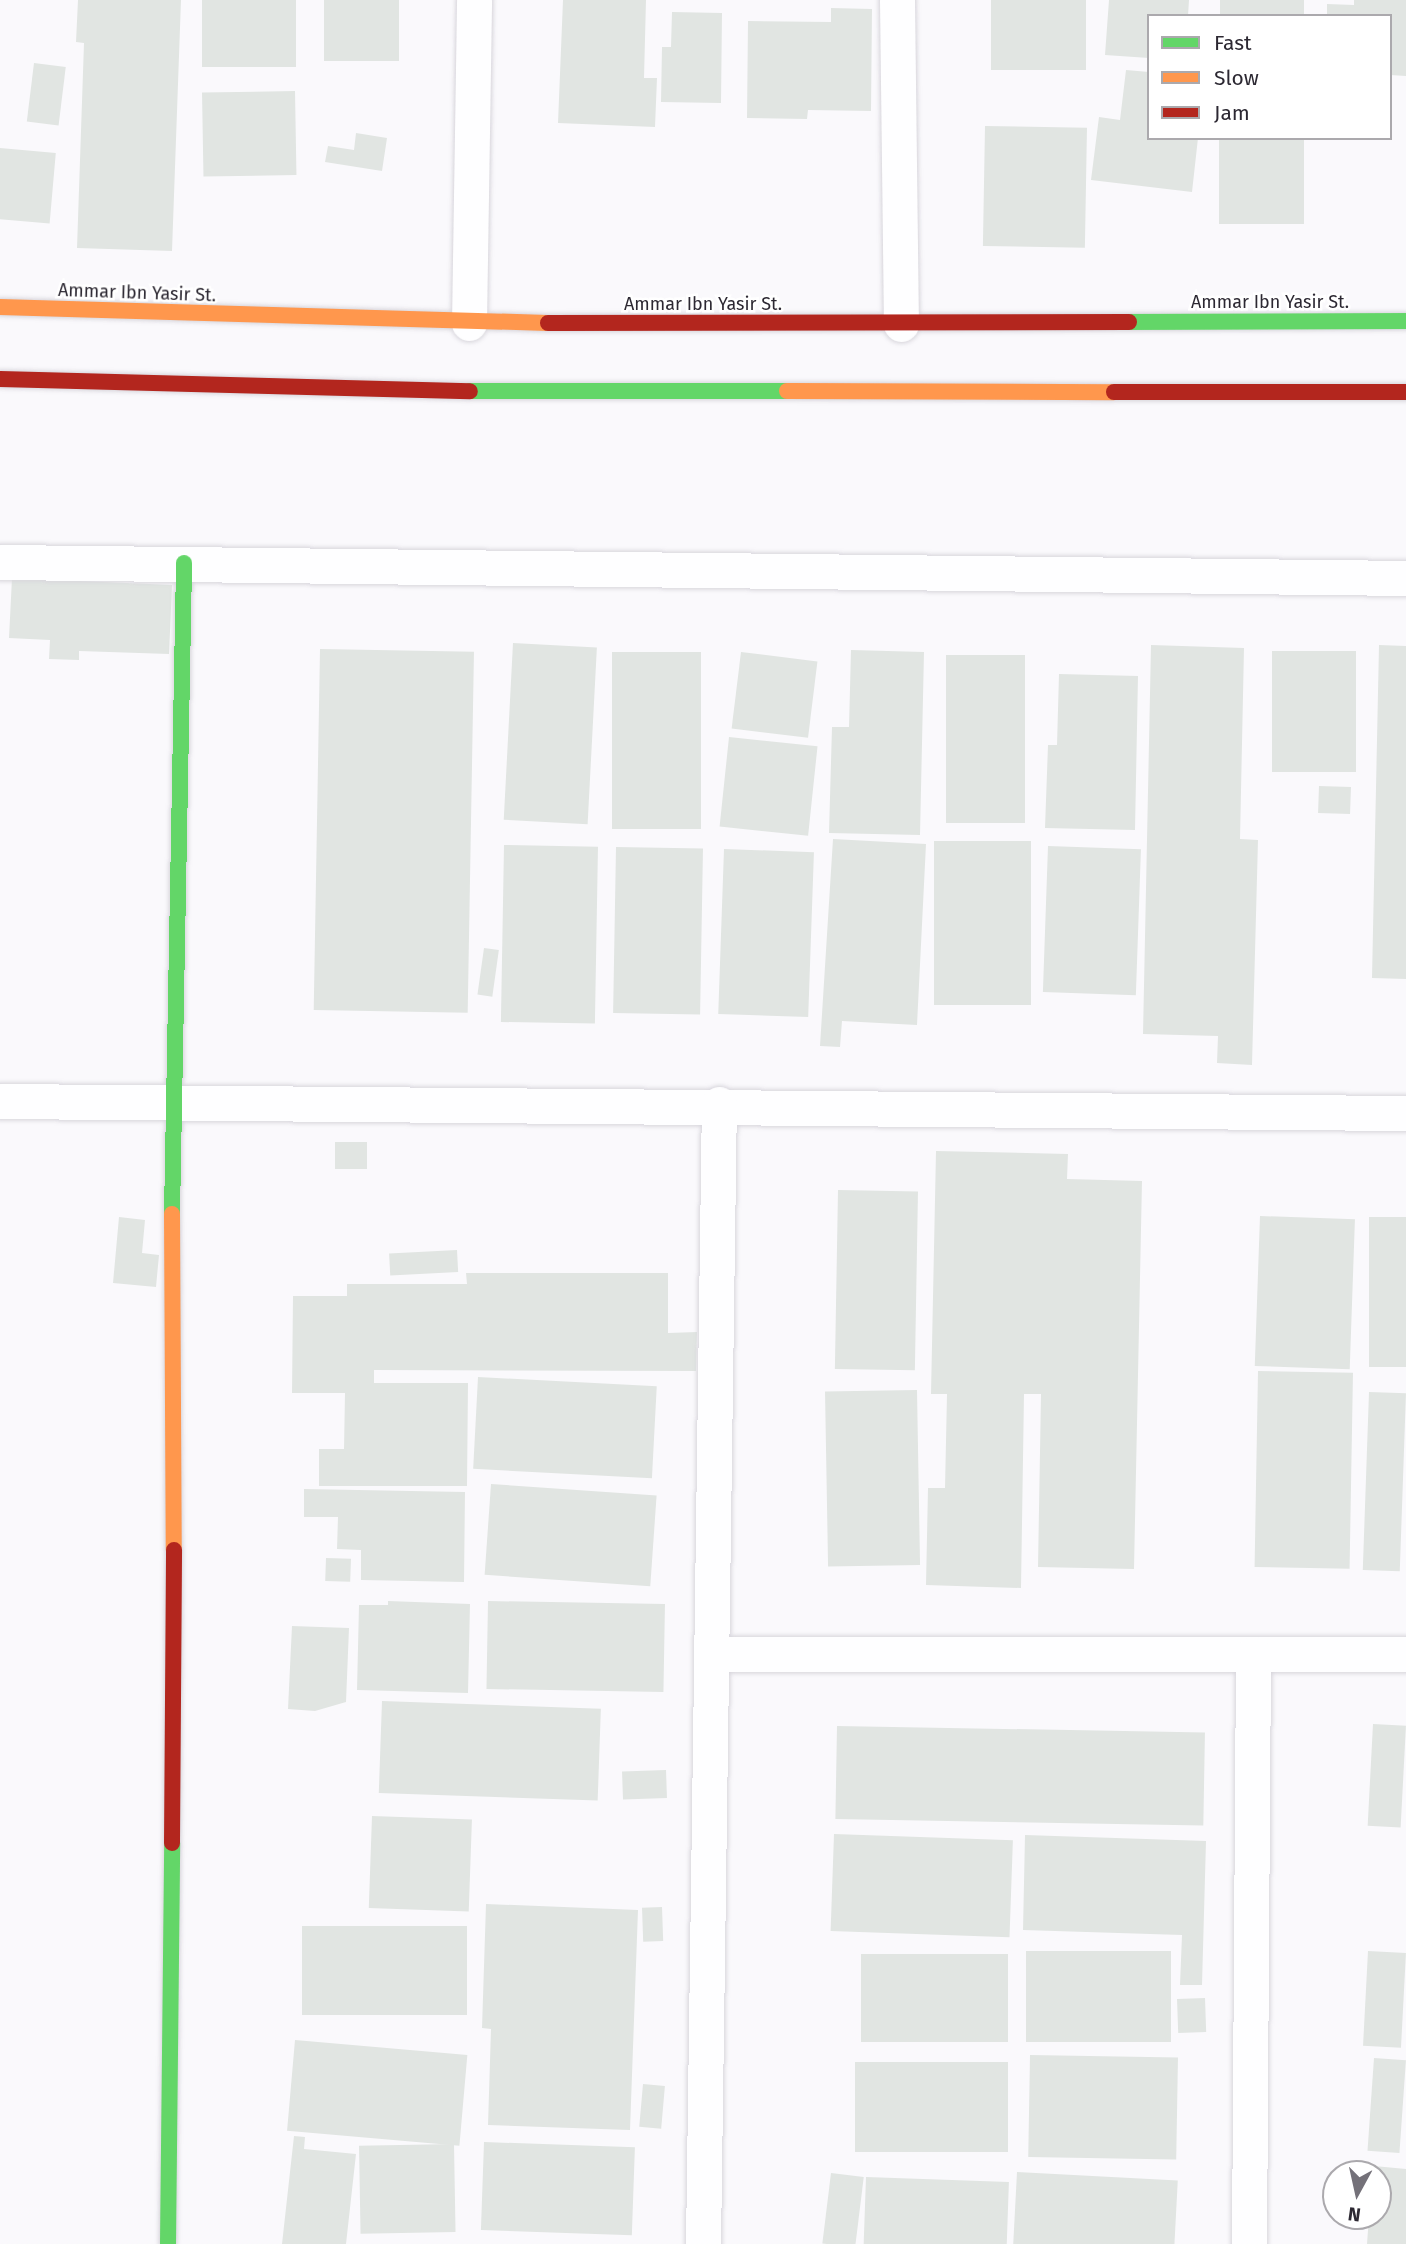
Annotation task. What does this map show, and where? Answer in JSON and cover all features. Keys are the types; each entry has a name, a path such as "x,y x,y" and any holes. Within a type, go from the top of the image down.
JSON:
{"street":[{"path":"469,323 474,0"},
{"path":"897,0 901,324"},
{"name":"Ammar Ibn Yasir St.","path":"0,307 469,323 1406,321"},
{"path":"0,379 448,391 1406,392"},
{"path":"0,562 1406,578"},
{"path":"168,2244 174,1649 172,1103 184,563"},
{"path":"0,1101 719,1104 1406,1114"},
{"path":"703,2244 719,1104"},
{"path":"712,1654 1406,1654"},
{"path":"1249,2244 1253,1654"}],"building":[{"path":"78,0 181,0 172,251 77,248 84,43 76,42"},
{"path":"202,0 296,0 296,67 202,67"},
{"path":"324,0 399,0 399,61 324,61"},
{"path":"563,0 646,0 644,78 657,78 655,127 558,123"},
{"path":"991,0 1086,0 1086,70 991,70"},
{"path":"1109,0 1189,0 1188,14 1147,14 1147,58 1105,55"},
{"path":"1220,0 1304,0 1304,14 1220,14"},
{"path":"1354,0 1406,0 1406,76 1392,75 1392,14 1327,14 1327,4 1354,5"},
{"path":"831,8 872,9 871,111 808,110 807,119 747,118 748,21 831,22"},
{"path":"672,12 722,13 721,103 661,102 662,47 671,47"},
{"path":"34,63 66,67 59,125 27,122"},
{"path":"1126,70 1147,72 1147,140 1198,140 1192,192 1091,180 1099,117 1120,120"},
{"path":"295,91 296,175 203,177 202,93"},
{"path":"985,126 1087,128 1085,248 983,246"},
{"path":"356,133 387,138 382,171 325,162 328,146 354,150"},
{"path":"1219,140 1304,140 1304,224 1219,224"},
{"path":"0,148 56,153 50,224 0,219"},
{"path":"12,578 172,585 169,654 79,651 79,660 49,659 50,640 9,638"},
{"path":"513,643 597,647 588,824 504,820"},
{"path":"1151,645 1244,648 1240,839 1258,840 1252,1065 1217,1063 1218,1036 1143,1034"},
{"path":"1379,645 1406,646 1406,979 1372,978"},
{"path":"320,649 474,652 468,1013 314,1010"},
{"path":"851,650 924,652 920,835 829,833 832,727 849,727"},
{"path":"1272,651 1356,651 1356,772 1272,772"},
{"path":"612,652 701,652 701,829 612,829"},
{"path":"741,652 817,661 808,738 732,728"},
{"path":"946,655 1025,655 1025,823 946,823"},
{"path":"1059,674 1138,676 1135,830 1045,828 1048,745 1057,745"},
{"path":"729,737 818,746 808,836 720,827"},
{"path":"1319,786 1351,787 1350,814 1318,813"},
{"path":"833,839 926,844 917,1025 842,1021 840,1047 820,1046"},
{"path":"934,841 1031,841 1031,1005 934,1005"},
{"path":"504,845 598,847 595,1024 501,1022"},
{"path":"1048,846 1141,849 1136,995 1043,992"},
{"path":"616,847 703,849 700,1014 613,1013"},
{"path":"724,849 814,852 808,1017 718,1014"},
{"path":"484,948 499,950 492,997 477,995"},
{"path":"335,1142 367,1142 367,1169 335,1169"},
{"path":"936,1151 1068,1154 1067,1179 1142,1181 1134,1569 1038,1567 1041,1394 1024,1394 1021,1588 926,1585 928,1488 945,1488 947,1394 931,1394"},
{"path":"838,1190 918,1191 915,1370 835,1369"},
{"path":"1260,1216 1355,1219 1350,1369 1255,1366"},
{"path":"119,1217 145,1220 142,1253 159,1255 156,1287 113,1283"},
{"path":"1369,1217 1406,1217 1406,1367 1369,1367"},
{"path":"457,1250 458,1272 390,1276 389,1254"},
{"path":"466,1273 668,1273 668,1333 697,1332 696,1371 374,1370 374,1383 468,1383 467,1486 319,1486 319,1449 344,1449 345,1393 292,1393 293,1296 347,1296 347,1284 467,1284"},
{"path":"1258,1371 1353,1373 1350,1569 1255,1567"},
{"path":"478,1377 657,1386 652,1478 473,1469"},
{"path":"917,1390 920,1565 828,1567 825,1392"},
{"path":"1369,1392 1406,1393 1400,1571 1363,1570"},
{"path":"491,1484 657,1496 650,1586 485,1575"},
{"path":"304,1489 465,1492 464,1582 361,1580 361,1550 337,1549 338,1517 304,1517"},
{"path":"326,1558 351,1559 350,1582 325,1581"},
{"path":"388,1601 470,1604 468,1693 357,1690 359,1605 388,1605"},
{"path":"488,1601 665,1604 663,1692 486,1689"},
{"path":"292,1626 349,1628 346,1702 315,1711 288,1709"},
{"path":"382,1701 601,1709 598,1801 379,1793"},
{"path":"1373,1724 1406,1726 1401,1828 1368,1826"},
{"path":"837,1726 1205,1732 1203,1825 835,1819"},
{"path":"666,1770 667,1798 623,1800 622,1772"},
{"path":"372,1816 472,1819 469,1911 369,1908"},
{"path":"834,1834 1013,1840 1010,1937 831,1931"},
{"path":"1025,1835 1206,1841 1202,1985 1180,1985 1182,1935 1023,1930"},
{"path":"486,1904 638,1910 630,2130 488,2125 491,2029 482,2028"},
{"path":"662,1907 663,1941 643,1942 642,1908"},
{"path":"302,1926 467,1926 467,2015 302,2015"},
{"path":"1026,1951 1171,1951 1171,2042 1026,2042"},
{"path":"1368,1951 1406,1953 1401,2048 1363,2046"},
{"path":"861,1954 1008,1954 1008,2042 861,2042"},
{"path":"1205,1998 1206,2032 1178,2033 1177,1999"},
{"path":"295,2040 467,2055 459,2146 287,2131"},
{"path":"1030,2055 1178,2058 1176,2160 1028,2157"},
{"path":"1374,2058 1406,2060 1399,2153 1368,2151"},
{"path":"855,2062 1008,2062 1008,2152 855,2152"},
{"path":"643,2084 665,2086 661,2129 639,2127"},
{"path":"294,2136 305,2137 304,2149 356,2154 346,2244 282,2244"},
{"path":"484,2142 635,2147 632,2235 481,2230"},
{"path":"454,2144 456,2232 361,2234 359,2146"},
{"path":"1392,2168 1406,2169 1406,2244 1367,2244 1368,2230 1392,2230"},
{"path":"1017,2172 1178,2180 1174,2244 1013,2244"},
{"path":"831,2173 864,2177 856,2244 822,2243"},
{"path":"866,2177 1009,2182 1007,2244 864,2244"}],"traffic: fast":[{"path":"1129,322 1406,321"},
{"path":"470,391 787,391"},
{"path":"172,1214 184,563"},
{"path":"168,2244 172,1843"}],"traffic: slow":[{"path":"0,307 548,323"},
{"path":"787,391 1114,392"},
{"path":"172,1214 174,1550"}],"traffic: jam":[{"path":"548,323 1129,322"},
{"path":"0,379 470,391"},
{"path":"1114,392 1406,392"},
{"path":"172,1843 174,1550"}]}
